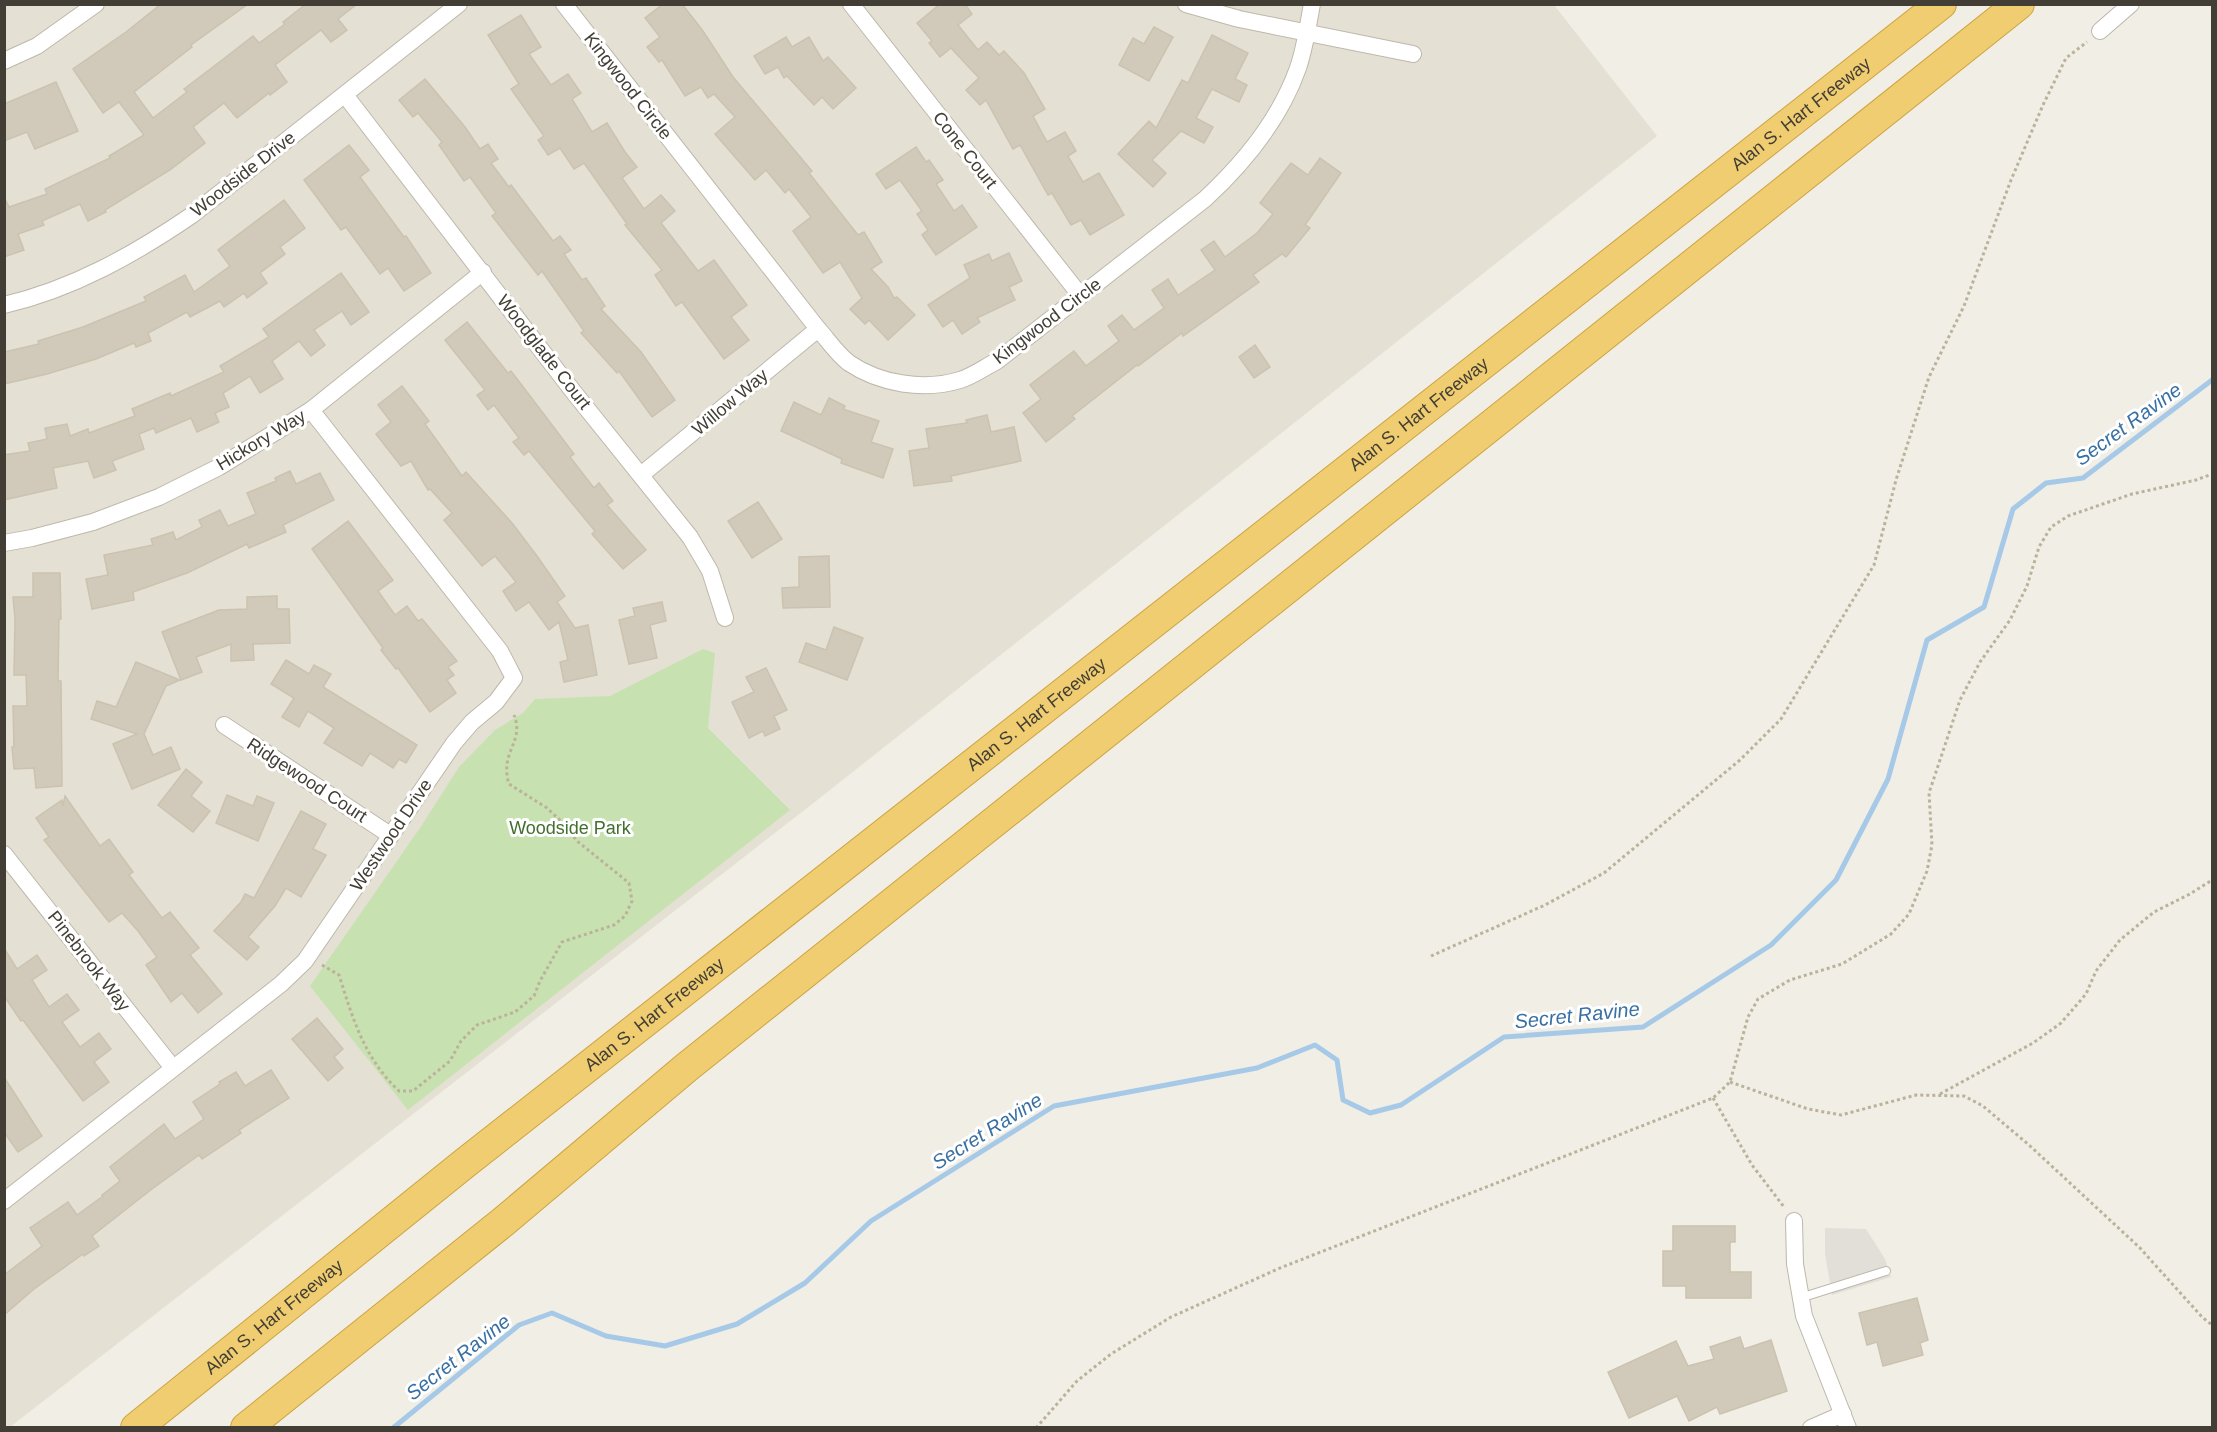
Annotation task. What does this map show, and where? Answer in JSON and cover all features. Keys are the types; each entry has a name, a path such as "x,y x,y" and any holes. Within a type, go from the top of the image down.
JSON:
{"highway":[{"name":"Alan S. Hart Freeway","path":"136,1428 483,1149 1941,4"},
{"path":"246,1428 503,1222 687,1067 2019,4"},
{"path":"267,1428 281,1400"}],"street":[{"path":"4,61 37,46 96,4"},
{"name":"Woodside Drive","path":"4,305 60,288 101,270 149,244 192,215 459,4"},
{"name":"Kingwood Circle","path":"564,4 818,329 847,362 873,377 900,383 932,385 960,380 997,361 1205,199 1235,171 1256,145 1278,111 1298,67 1312,4"},
{"name":"Cone Court","path":"851,4 1080,296"},
{"path":"1186,4 1239,19 1413,54"},
{"path":"2100,31 2131,4"},
{"name":"Woodglade Court","path":"345,94 572,390 690,537 710,571 725,618"},
{"name":"Hickory Way","path":"4,543 93,522 159,497 219,467 311,410 483,272"},
{"name":"Willow Way","path":"642,475 818,329"},
{"name":"Westwood Drive","path":"4,1201 281,984 305,961 454,743 472,722 496,702 514,678 500,651 311,410"},
{"name":"Ridgewood Court","path":"224,725 390,835"},
{"name":"Pinebrook Way","path":"4,854 173,1068"},
{"path":"1794,1221 1795,1264 1800,1298 1811,1335 1846,1421 1811,1428"}],"lane":[{"path":"1800,1298 1886,1271"}],"path":[{"path":"1431,956 1545,905 1604,873 1740,760 1781,719 1874,565 1896,480 1929,377 1964,306 2011,180 2043,105 2066,58 2100,31"},
{"path":"1036,1428 1077,1381 1111,1354 1171,1317 1280,1268 1713,1098 1730,1082 1748,1017 1758,999 1790,980 1842,964 1891,934 1909,914 1927,871 1932,845 1929,793 1960,700 1980,662 2010,620 2027,586 2038,547 2051,527 2068,516 2132,494 2196,480 2212,474"},
{"path":"318,962 339,975 363,1044 389,1081 399,1090 413,1091 450,1062 461,1041 477,1025 515,1012 534,996 562,942 614,925 625,916 632,901 629,883 577,841 547,808 509,784 506,772 508,754 518,735 514,715"},
{"path":"1938,1095 2033,1042 2061,1023 2086,994 2096,971 2120,940 2154,912 2212,880"},
{"path":"1730,1082 1808,1109 1841,1115 1916,1095 1964,1096 1991,1113 2029,1145 2139,1247 2202,1317 2212,1325"},
{"path":"1713,1098 1752,1165 1794,1221"}],"shaded area":[{"path":"5,5 1554,5 1657,136 816,801 10,1427 5,1428"},
{"path":"1825,1228 1866,1229 1885,1259 1891,1277 1832,1295 1825,1254"}],"green space":[{"name":"Woodside Park","path":"703,649 715,653 708,728 790,810 408,1110 310,986 422,825 459,767 495,730 523,713 535,699 610,696"}],"building":[{"path":"161,4 248,4 191,45 192,47 134,92 153,118 187,92 184,89 253,36 259,43 285,24 283,22 306,4 357,4 338,19 347,30 331,42 321,30 275,65 287,82 270,95 269,93 237,118 224,103 193,127 205,143 170,170 105,210 106,212 88,221 80,204 42,221 44,225 18,234 24,250 4,257 4,201 9,207 47,194 45,189 110,158 109,156 144,135 119,102 103,113 73,69"},
{"path":"663,4 682,4 733,77 812,171 809,173 858,235 864,232 882,262 871,269 888,287 894,298 897,297 915,315 888,340 869,320 865,324 850,309 862,298 840,262 823,273 793,231 811,217 789,189 785,193 766,170 755,180 715,134 735,117 714,94 708,98 701,87 685,96 662,60 659,62 647,47 660,37 645,18"},
{"path":"940,4 965,4 972,14 958,25 978,50 987,42 999,55 1004,51 1024,73 1045,109 1033,116 1047,142 1065,132 1076,151 1068,156 1083,182 1099,173 1124,215 1090,235 1081,220 1071,225 1052,193 1048,195 1020,145 1013,149 986,100 980,105 966,90 979,78 951,48 940,57 929,43 932,41 917,23"},
{"path":"521,15 541,47 529,54 551,85 568,74 581,93 572,99 592,132 607,123 637,167 622,178 644,209 661,195 675,211 661,223 698,271 714,260 747,305 731,317 749,340 724,359 682,302 676,306 655,275 662,270 625,225 627,224 584,163 574,169 560,148 548,155 538,140 544,136 511,89 519,84 488,35"},
{"path":"1154,27 1173,37 1149,81 1119,65 1133,38 1144,44"},
{"path":"1212,35 1248,53 1235,79 1247,85 1239,102 1212,89 1196,118 1213,127 1204,143 1181,131 1152,160 1166,173 1153,187 1118,154 1149,121 1156,128 1182,80 1188,83"},
{"path":"786,37 792,47 809,37 823,61 828,57 856,88 833,109 822,97 814,105 787,76 784,78 778,67 765,74 754,56"},
{"path":"425,79 480,149 488,144 498,159 491,163 509,187 511,185 553,241 560,236 571,250 564,254 582,280 586,278 605,306 601,309 641,352 675,400 652,417 619,371 617,373 581,333 584,331 542,271 538,275 492,216 496,213 470,177 464,181 439,145 442,142 418,113 413,117 399,100"},
{"path":"56,82 78,131 35,149 27,132 4,141 4,104"},
{"path":"349,145 369,170 360,177 404,237 406,236 431,273 404,291 388,268 380,274 346,227 341,230 304,180"},
{"path":"916,147 926,162 929,160 943,180 936,184 954,211 962,205 977,227 936,255 922,235 928,230 917,214 922,211 900,180 886,189 876,174"},
{"path":"1320,158 1341,173 1305,225 1310,228 1286,257 1282,254 1253,275 1259,282 1183,336 1182,333 1137,365 1072,416 1075,419 1046,442 1023,413 1041,399 1030,385 1074,351 1086,366 1119,341 1108,326 1122,315 1134,330 1164,308 1152,290 1168,279 1178,295 1215,270 1201,250 1214,241 1225,257 1257,233 1273,214 1260,203 1291,163 1308,175"},
{"path":"284,200 305,228 280,247 285,254 260,273 267,283 247,298 244,293 224,307 220,301 190,317 187,312 148,333 151,341 136,347 134,343 96,359 4,384 4,352 39,344 38,341 83,327 146,301 144,297 185,275 194,292 230,266 218,250"},
{"path":"1009,253 1022,281 1009,287 1015,300 977,318 980,322 962,334 953,320 943,327 928,305 970,278 964,265 989,254 992,261"},
{"path":"341,273 369,312 351,325 342,311 314,330 325,345 311,356 299,341 272,361 283,379 260,393 250,376 223,393 229,407 215,413 219,422 197,432 191,418 156,433 154,428 139,434 144,449 112,461 116,470 94,478 88,461 53,468 57,488 4,500 4,455 30,451 28,443 47,439 45,428 67,424 70,436 88,429 89,433 135,416 132,409 170,393 171,396 224,372 220,366 269,337 263,329"},
{"path":"467,322 508,373 511,371 574,454 570,457 594,488 599,483 613,501 607,505 646,550 623,569 592,534 595,531 529,451 524,455 513,442 519,438 494,405 488,410 477,395 485,390 445,340"},
{"path":"1255,345 1270,367 1254,378 1239,357"},
{"path":"402,386 429,421 425,424 462,476 466,472 512,523 537,556 565,596 557,602 575,628 588,625 597,675 564,682 560,662 568,660 559,622 549,630 529,602 516,611 503,591 516,582 495,556 482,566 444,520 452,513 430,489 428,490 411,461 401,466 376,434 391,422 378,405"},
{"path":"829,398 845,406 843,409 879,421 871,442 893,449 883,478 841,463 842,459 781,431 794,402 821,415"},
{"path":"987,415 991,432 1014,427 1021,461 951,476 952,481 914,486 909,451 929,448 926,429 967,423 966,420"},
{"path":"290,471 296,484 320,473 334,500 283,525 286,532 249,548 247,544 187,573 133,592 134,600 92,609 86,579 108,575 104,555 153,545 151,539 173,532 176,540 202,527 199,520 220,510 228,526 256,514 247,493 276,481 275,478"},
{"path":"758,502 782,539 752,558 728,521"},
{"path":"348,521 393,580 378,591 395,615 407,606 418,621 422,619 457,661 448,667 454,675 447,680 456,693 430,712 398,668 396,669 381,650 383,648 312,549"},
{"path":"829,556 830,607 783,608 782,588 799,587 799,557"},
{"path":"33,573 60,573 61,619 59,619 58,681 61,681 62,786 36,788 34,768 14,769 12,747 14,747 13,706 27,706 26,675 14,675 13,597 33,597"},
{"path":"277,596 277,609 289,609 290,643 253,644 254,660 231,661 231,644 196,657 202,672 181,680 162,632 219,610 247,609 247,597"},
{"path":"662,602 666,621 650,625 657,658 629,664 619,620 635,616 633,608"},
{"path":"834,627 863,638 847,680 799,662 806,643 826,650"},
{"path":"286,660 309,674 314,665 331,674 323,687 417,745 406,763 399,759 393,768 370,753 362,766 324,743 334,728 308,711 299,727 282,717 294,698 271,684"},
{"path":"136,662 180,680 166,686 144,734 153,755 171,747 180,769 132,789 113,744 137,734 91,719 97,701 116,707"},
{"path":"766,668 787,710 774,716 780,729 765,736 763,731 749,738 732,702 754,692 746,677"},
{"path":"186,769 202,782 191,796 210,811 193,832 158,805"},
{"path":"227,795 253,806 257,796 274,803 258,841 216,823"},
{"path":"65,796 100,846 109,839 133,872 129,875 162,918 170,912 199,948 190,955 222,994 198,1013 182,993 171,1002 146,965 157,957 138,931 122,913 109,922 44,840 49,837 36,818 62,800 63,806"},
{"path":"301,811 326,824 313,849 326,855 301,897 286,888 275,906 248,937 259,947 247,960 214,931 241,902 245,894 254,898"},
{"path":"4,948 17,969 37,955 47,970 32,980 49,1007 67,994 79,1010 62,1022 80,1047 99,1033 111,1049 94,1062 109,1082 83,1101 4,996"},
{"path":"317,1018 343,1049 334,1057 343,1068 328,1081 292,1039"},
{"path":"271,1070 289,1098 239,1130 241,1133 202,1159 199,1155 152,1189 92,1236 99,1246 84,1256 83,1254 34,1289 4,1315 4,1275 42,1246 30,1228 68,1202 77,1215 103,1196 120,1181 110,1167 164,1124 175,1139 204,1119 193,1102 220,1084 219,1082 236,1072 245,1086"},
{"path":"4,1077 42,1136 18,1152 4,1132"},
{"path":"1673,1226 1735,1226 1735,1242 1730,1242 1730,1272 1751,1272 1751,1298 1686,1298 1686,1286 1663,1286 1663,1251 1673,1251"},
{"path":"1917,1298 1928,1340 1920,1343 1923,1355 1883,1366 1877,1342 1867,1345 1859,1313"},
{"path":"1740,1337 1744,1349 1771,1340 1787,1391 1720,1414 1717,1407 1689,1421 1677,1396 1629,1418 1608,1372 1676,1341 1688,1366 1714,1359 1710,1347"}],"waterway":[{"name":"Secret Ravine","path":"393,1428 519,1325 552,1313 606,1336 665,1346 737,1324 805,1283 871,1221 1054,1106 1257,1068 1315,1045 1337,1060 1343,1100 1370,1113 1401,1105 1504,1037 1643,1027 1771,945 1836,880 1888,779 1927,640 1984,607 2013,509 2046,483 2083,478 2212,380"}]}
